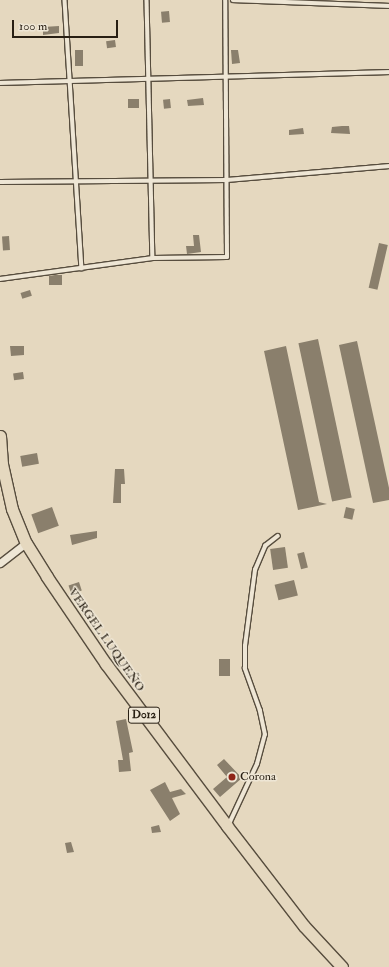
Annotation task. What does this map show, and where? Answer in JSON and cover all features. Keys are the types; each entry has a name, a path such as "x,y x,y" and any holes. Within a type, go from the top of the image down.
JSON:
{"main road":[{"name":"VERGEL LUQUEÑO","path":"0,436 6,485 12,509 26,542 106,664 304,926 342,967"}],"street":[{"path":"0,563 26,542"}],"lane":[{"path":"65,0 82,268"},
{"path":"147,0 153,258"},
{"path":"0,279 153,258 227,257 225,0"},
{"path":"233,0 300,1 389,6"},
{"path":"359,5 360,0"},
{"path":"0,83 226,75 389,72"},
{"path":"0,182 77,180 227,180 389,166"},
{"path":"227,826 257,764 265,735 260,711 245,669 245,646 255,570 266,546 278,536"}],"building":[{"path":"169,11 170,22 162,23 161,12"},
{"path":"59,26 59,33 43,35 43,27"},
{"path":"115,40 116,47 107,48 106,41"},
{"path":"75,50 83,50 83,66 75,66"},
{"path":"231,50 238,50 240,63 232,64"},
{"path":"203,98 204,105 188,106 187,100"},
{"path":"128,99 139,99 139,108 128,108"},
{"path":"170,99 171,108 164,109 163,100"},
{"path":"349,126 350,134 331,133 332,127"},
{"path":"303,128 304,134 289,135 289,130"},
{"path":"193,235 199,235 201,252 187,254 186,246 194,246"},
{"path":"2,236 9,236 10,250 3,250"},
{"path":"379,243 388,245 377,290 369,288"},
{"path":"62,275 62,285 49,285 49,276"},
{"path":"30,290 32,296 22,299 20,293"},
{"path":"318,339 352,497 332,502 298,343"},
{"path":"357,341 389,488 389,500 373,503 339,345"},
{"path":"10,346 24,346 24,355 11,356"},
{"path":"286,346 319,502 327,504 298,510 264,351"},
{"path":"23,372 24,379 14,380 13,373"},
{"path":"37,453 39,464 22,467 20,456"},
{"path":"115,469 124,469 125,484 121,484 121,503 113,503"},
{"path":"52,507 59,526 38,533 31,515"},
{"path":"346,507 355,509 352,520 344,518"},
{"path":"97,531 97,538 72,545 70,535"},
{"path":"285,547 288,568 273,570 270,549"},
{"path":"304,552 308,568 301,569 297,554"},
{"path":"294,580 298,596 278,600 275,585"},
{"path":"79,582 82,591 71,594 69,585"},
{"path":"219,659 230,659 230,676 219,676"},
{"path":"126,719 133,752 129,753 131,771 119,772 118,760 123,760 116,721"},
{"path":"224,759 242,778 220,797 213,789 227,777 217,765"},
{"path":"165,782 170,792 181,789 186,794 172,798 180,814 170,821 150,790"},
{"path":"159,825 161,832 152,833 151,827"},
{"path":"71,842 74,852 67,853 65,843"}],"place":[{"name":"Corona","path":"232,777"}]}
